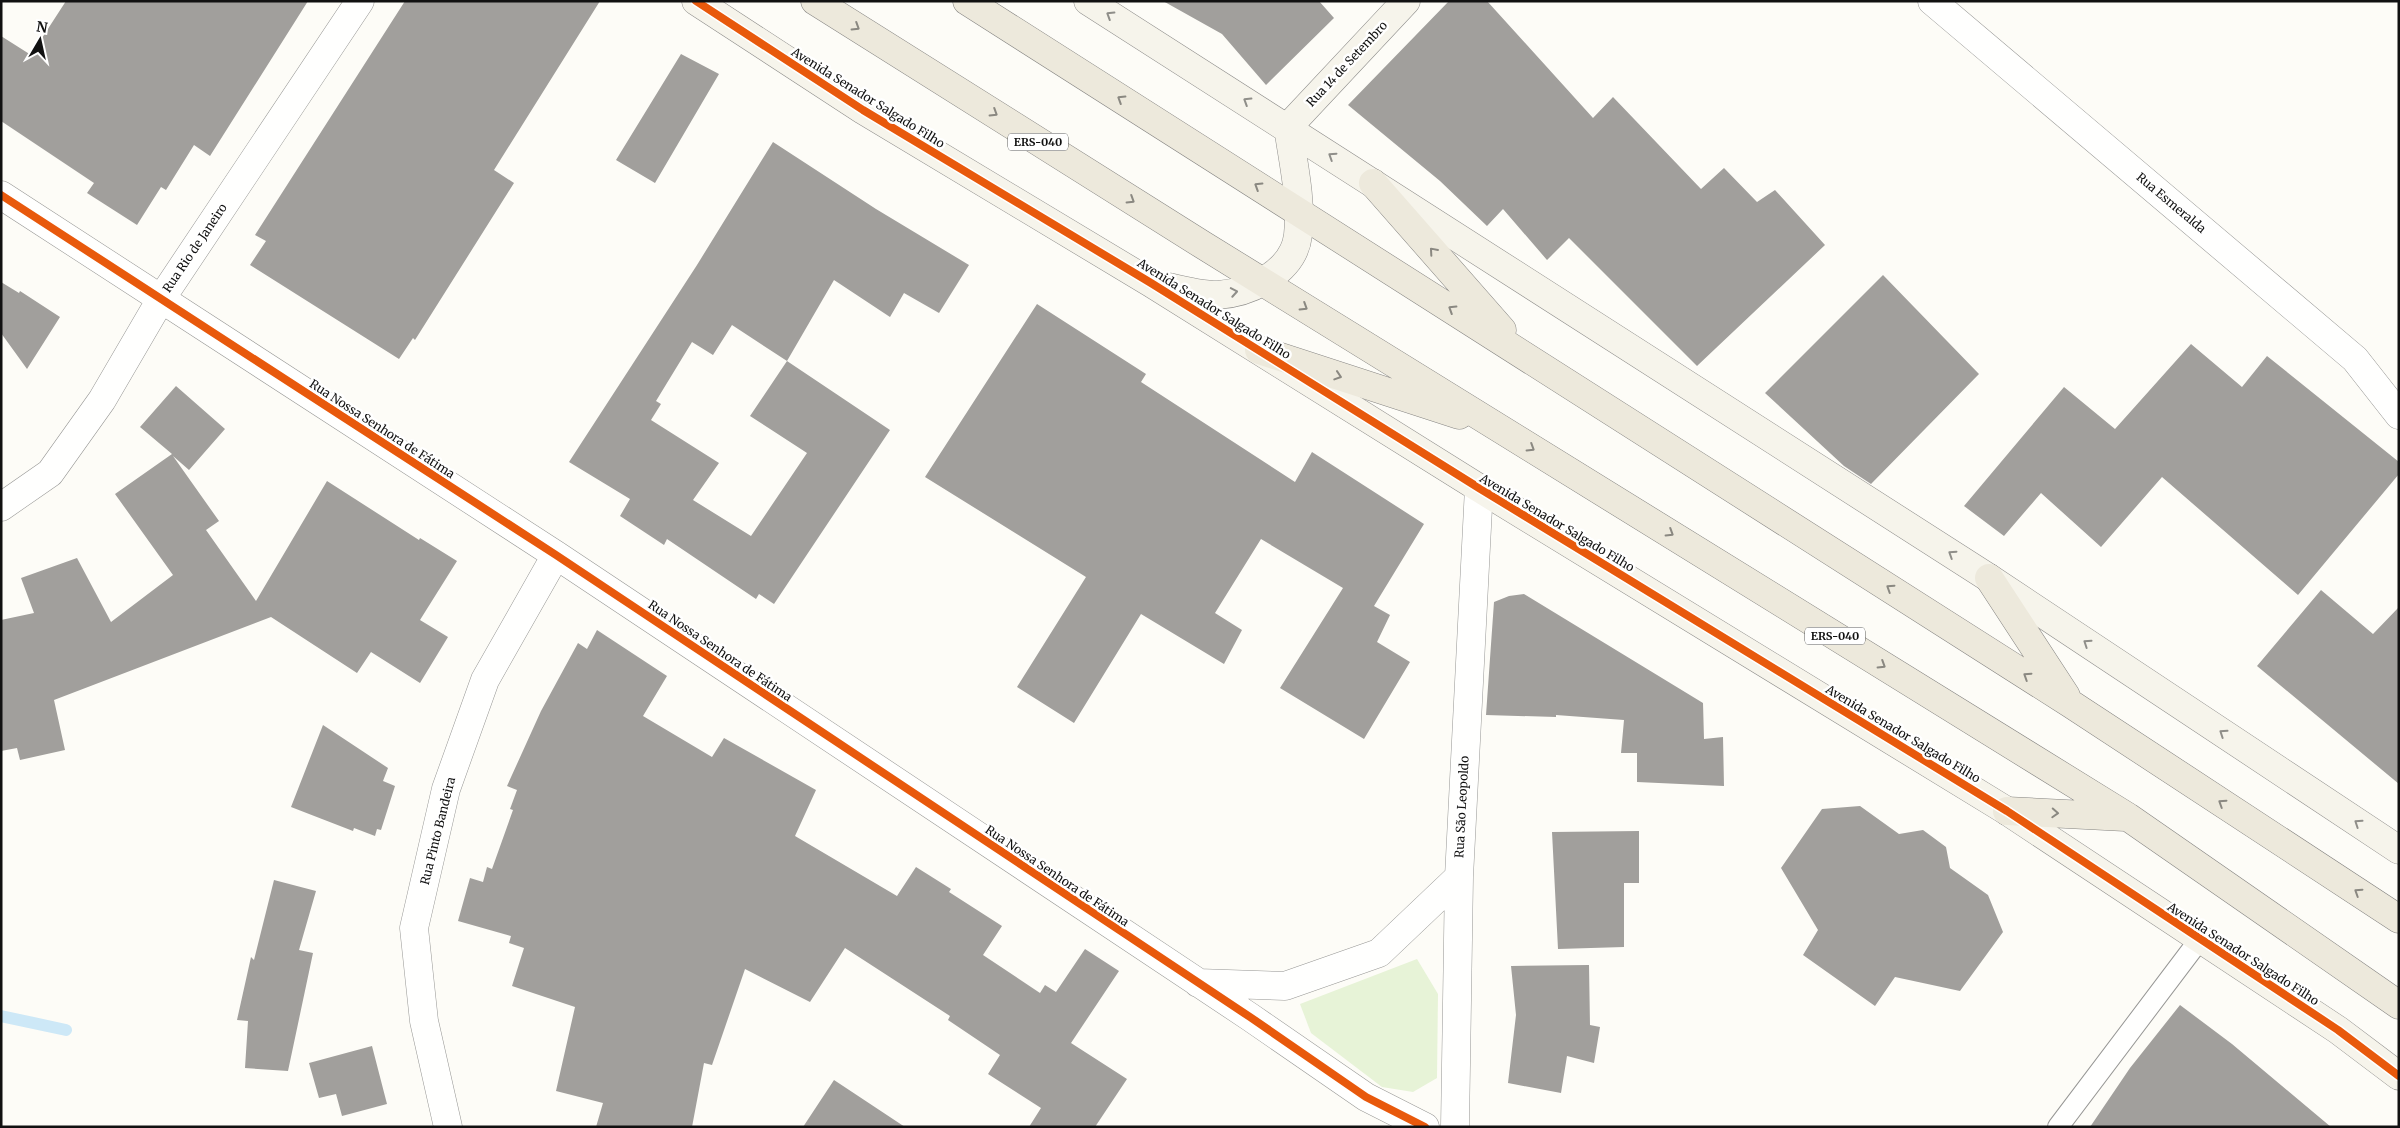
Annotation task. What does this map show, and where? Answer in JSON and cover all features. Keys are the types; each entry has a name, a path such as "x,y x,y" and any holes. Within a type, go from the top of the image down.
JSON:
{"main road":[{"name":"ERS-040","path":"814,1 1498,428 2128,817 2399,1005"},
{"path":"967,1 2071,704 2399,919"},
{"path":"1373,183 1523,354"},
{"path":"1258,350 1498,428"},
{"path":"1989,578 2071,704"},
{"path":"2007,811 2128,817"}],"street":[{"name":"Rua Rio de Janeiro","path":"1,507 50,473 102,400 161,299 360,1"},
{"name":"Avenida Senador Salgado Filho","path":"696,1 863,110 1151,282 1479,488 2007,811 2338,1030 2399,1076"},
{"path":"1088,1 1288,127 1989,578 2399,850"},
{"name":"Rua 14 de Setembro","path":"1288,127 1406,1"},
{"name":"Rua Esmeralda","path":"1932,1 2355,358 2399,415"},
{"path":"1151,282 1192,292 1219,295 1242,290 1263,281 1278,271 1291,256 1298,237 1299,212 1288,127"},
{"name":"Rua Nossa Senhora de Fátima","path":"1,196 556,555 1198,982 1366,1097 1425,1127"},
{"name":"Rua São Leopoldo","path":"1455,1127 1459,877 1479,488"},
{"name":"Rua Pinto Bandeira","path":"448,1127 424,1021 414,928 446,789 486,680 556,555"},
{"path":"1198,982 1285,986 1379,953 1459,877"}],"lane":[{"path":"2058,1127 2200,939"}],"green space":[{"path":"1417,959 1438,994 1437,1078 1413,1092 1382,1087 1311,1033 1300,1004"}],"building":[{"path":"66,1 308,1 210,156 194,145 166,190 161,187 137,225 87,193 94,183 1,121 1,36 31,55"},
{"path":"405,1 600,1 494,170 514,183 415,340 413,338 399,359 250,265 266,241 255,235"},
{"path":"1163,1 1319,1 1334,18 1266,85 1222,34"},
{"path":"1449,1 1487,1 1593,118 1613,97 1701,189 1724,168 1757,202 1775,190 1825,245 1697,366 1569,238 1547,260 1503,209 1487,226 1440,181 1348,105"},
{"path":"681,54 719,74 655,183 616,160"},
{"path":"773,142 876,209 969,265 939,313 904,293 890,317 834,280 787,361 890,430 774,604 759,594 756,599 667,539 664,545 620,516 630,499 569,462 697,265","holes":["732,325 787,361 750,416 807,453 751,536 693,500 719,463 651,420 661,404 656,401 692,342 713,355"]},
{"path":"1883,275 1979,374 1871,484 1844,466 1765,393"},
{"path":"1,282 19,293 20,291 60,317 27,369 1,333"},
{"path":"1037,304 1146,374 1141,382 1295,482 1312,452 1424,524 1374,606 1390,615 1377,642 1410,662 1364,739 1280,688 1343,588 1261,539 1215,613 1242,630 1224,664 1141,614 1074,723 1017,687 1086,577 925,477"},
{"path":"2191,344 2242,387 2267,356 2399,462 2399,474 2298,595 2162,477 2101,547 2041,493 2004,536 1964,506 2064,387 2115,429"},
{"path":"176,386 225,429 189,470 173,456 219,521 206,530 256,601 327,481 419,540 420,538 457,561 420,620 448,637 420,683 371,652 357,673 271,617 54,700 65,750 20,760 17,748 1,751 1,620 34,613 21,578 77,558 111,622 173,575 115,494 172,454 140,427"},
{"path":"2321,590 2373,634 2399,607 2399,784 2257,666"},
{"path":"1524,594 1703,703 1704,739 1723,737 1724,786 1637,782 1637,753 1621,753 1624,720 1556,715 1556,717 1486,715 1494,602 1509,596"},
{"path":"597,630 667,676 643,716 712,757 724,738 816,790 795,836 897,896 916,867 951,889 949,892 1002,926 983,955 1040,993 1045,985 1056,992 1085,949 1119,971 1071,1043 1127,1079 1095,1127 1029,1127 1041,1108 988,1074 1000,1055 948,1020 950,1016 845,948 810,1002 745,969 712,1065 704,1063 692,1127 596,1127 603,1103 556,1091 575,1007 512,986 524,948 509,943 511,936 458,921 470,878 483,882 487,867 492,869 513,810 510,809 517,790 507,786 541,711 578,643 587,649"},
{"path":"323,725 388,768 383,781 395,786 381,830 377,829 375,836 354,828 353,831 291,807"},
{"path":"1860,806 1899,834 1923,830 1946,847 1950,868 1988,895 2003,932 1960,991 1895,977 1875,1006 1803,955 1818,930 1781,868 1822,809"},
{"path":"1639,831 1639,883 1624,883 1624,947 1558,949 1552,832"},
{"path":"274,880 316,891 299,950 313,953 288,1071 245,1068 248,1021 237,1020 251,957 254,960"},
{"path":"1589,965 1590,1025 1600,1027 1594,1063 1567,1056 1561,1093 1508,1083 1516,1015 1511,966"},
{"path":"2180,1005 2232,1044 2331,1127 2090,1127 2130,1068"},
{"path":"372,1046 387,1104 342,1116 336,1094 319,1098 309,1063"},
{"path":"834,1080 905,1127 803,1127"}],"waterway":[{"path":"1,1016 66,1030"}],"cycle path":[{"path":"696,1 863,110 1151,283 1479,488 2007,811 2338,1030 2399,1076"},
{"path":"1,195 556,555 1250,1017 1366,1097 1425,1127"}]}
